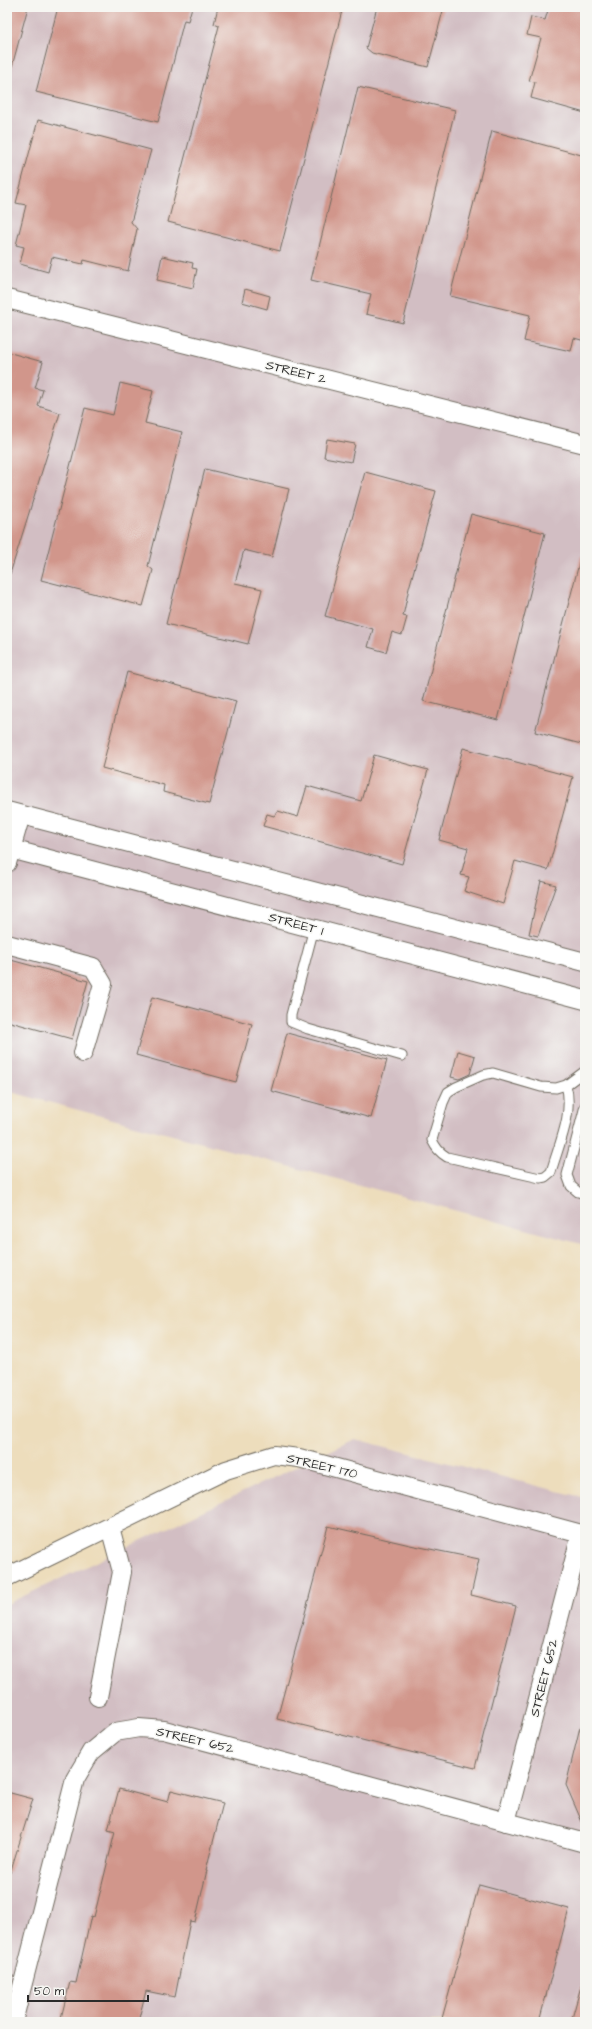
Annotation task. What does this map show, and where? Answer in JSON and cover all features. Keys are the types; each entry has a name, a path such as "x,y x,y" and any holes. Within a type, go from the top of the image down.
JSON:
{"street":[{"name":"STREET 2","path":"7,299 585,444"},
{"path":"9,854 14,813 585,962"},
{"name":"STREET 1","path":"9,854 314,928 585,1000"},
{"path":"7,944 93,967 103,984 83,1053"},
{"name":"STREET 170","path":"7,1577 226,1470 274,1456 299,1458 583,1535"},
{"path":"98,1697 122,1572 110,1527"},
{"name":"STREET 652","path":"506,1822 583,1535"},
{"name":"STREET 652","path":"13,2022 75,1779 91,1752 114,1732 138,1728 164,1730 585,1843"}],"lane":[{"path":"314,928 291,1016 291,1022 301,1027 402,1056"},
{"path":"566,1085 568,1093 568,1115 551,1172 545,1177 540,1178 447,1157 438,1151 434,1145 432,1140 443,1102 448,1092 456,1087 483,1075 493,1073 541,1087 556,1088 566,1085 585,1071"},
{"path":"585,1106 567,1175 571,1186 578,1192 585,1194"}],"shaded area":[{"path":"7,7 585,7 585,1245 7,1091"},
{"path":"355,1439 585,1498 585,2022 7,2022 7,1604"}],"building":[{"path":"7,7 28,7 11,70 7,70"},
{"path":"58,7 71,7 83,10 83,7 192,7 188,21 184,20 158,122 36,92"},
{"path":"218,7 343,7 280,251 168,222 219,26 214,24"},
{"path":"377,7 444,7 428,67 372,53 366,48"},
{"path":"549,7 585,7 585,113 531,98 535,82 529,81 541,38 527,35 531,17 545,20"},
{"path":"358,87 455,110 403,323 366,314 371,294 311,280"},
{"path":"38,120 151,150 131,222 137,229 128,271 84,260 83,264 52,257 48,272 20,264 24,247 16,245 26,205 16,203"},
{"path":"492,131 585,156 585,341 574,338 571,351 524,341 530,315 450,296"},
{"path":"162,256 193,263 192,268 197,269 193,288 157,280"},
{"path":"245,289 270,296 267,309 242,302"},
{"path":"7,352 43,362 35,388 43,390 38,406 60,413 10,574 7,573"},
{"path":"120,383 153,391 145,423 182,432 148,566 153,570 143,606 41,580 85,408 113,415"},
{"path":"327,439 355,444 351,462 324,457"},
{"path":"205,469 289,489 272,557 244,550 235,583 262,589 248,644 166,624"},
{"path":"365,472 436,491 409,588 403,616 407,617 402,635 392,632 386,652 368,647 373,629 325,616"},
{"path":"471,514 545,533 498,720 423,701"},
{"path":"581,556 585,557 585,745 535,732"},
{"path":"127,672 236,701 209,804 163,792 164,785 102,768"},
{"path":"463,748 573,777 548,870 515,861 503,904 464,891 469,877 461,875 468,848 439,840"},
{"path":"374,755 428,770 402,864 263,826 267,814 274,816 278,811 298,817 307,786 361,801"},
{"path":"541,881 556,885 538,936 529,934"},
{"path":"7,959 88,981 72,1039 7,1021"},
{"path":"152,997 252,1024 236,1082 136,1055"},
{"path":"287,1033 387,1060 371,1118 271,1091"},
{"path":"458,1051 475,1056 470,1074 459,1079 451,1077"},
{"path":"328,1526 479,1559 471,1595 516,1606 475,1768 277,1719"},
{"path":"580,1727 585,1728 585,1829 566,1785"},
{"path":"119,1789 168,1802 171,1790 223,1803 206,1870 195,1922 190,1921 175,1997 146,1991 138,2022 60,2022 70,1982 76,1983 91,1916 94,1917 115,1832 108,1830"},
{"path":"7,1792 33,1799 10,1873 7,1872"},
{"path":"479,1885 569,1909 539,2022 441,2022"},
{"path":"581,1986 585,1986 585,2022 571,2022"}]}
